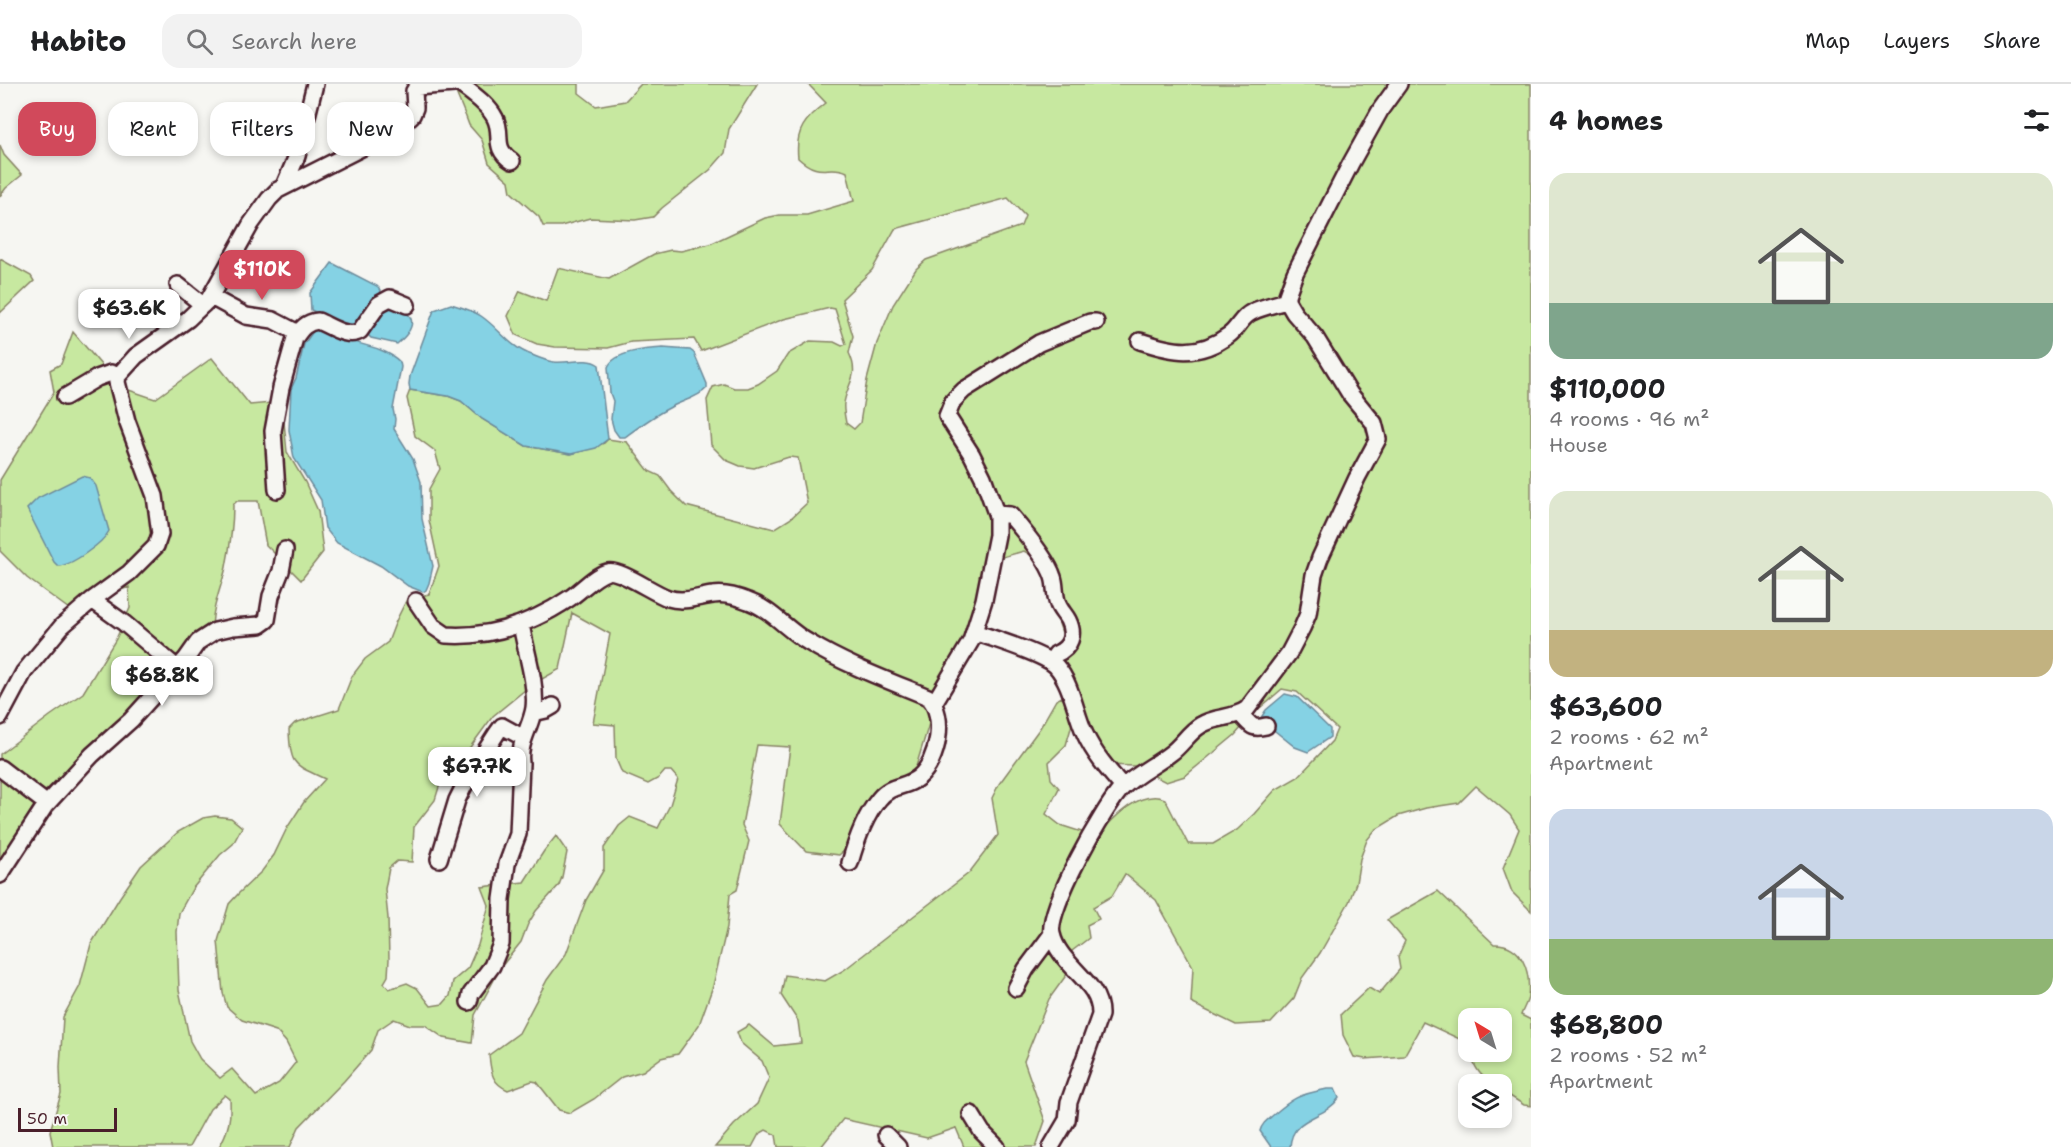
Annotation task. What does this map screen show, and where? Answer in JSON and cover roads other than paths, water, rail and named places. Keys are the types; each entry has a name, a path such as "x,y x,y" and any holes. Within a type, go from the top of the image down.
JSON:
{"street":[{"path":"284,186 297,156 315,84"},
{"path":"0,717 24,672 39,652 62,626 129,573 152,551 160,534 155,496 127,421 117,382 118,376 136,356 188,319 207,301 250,224 269,199 284,186 395,131 412,115 415,108 414,91 417,87 454,84"},
{"path":"460,84 492,113 498,127 497,137 500,149 505,157 512,161"},
{"path":"1051,1147 1066,1120 1069,1102 1099,1022 1100,1008 1096,996 1060,950 1052,934 1051,927 1062,890 1082,856 1089,836 1123,787 1173,752 1199,726 1208,721 1240,714 1256,699 1289,652 1308,614 1314,576 1320,558 1378,439 1374,423 1350,394 1329,357 1287,301 1289,286 1306,250 1373,123 1399,84"},
{"path":"178,285 207,301 246,315 273,320 298,333"},
{"path":"277,490 273,431 281,388 298,333 312,321 318,321 349,335 355,335 383,300 390,298 407,305"},
{"path":"1140,341 1172,351 1200,350 1231,334 1244,317 1252,312 1287,301"},
{"path":"934,703 962,657 974,632 993,564 997,535 996,514 983,477 972,455 946,416 948,409 964,390 1039,343 1090,322 1096,322"},
{"path":"65,397 97,378 111,373 118,376"},
{"path":"996,514 1010,515 1054,577 1054,590 1059,607 1072,630 1069,644 1065,650 1056,654 1051,662"},
{"path":"0,874 47,804 92,755 131,720 198,642 208,634 232,627 264,623 269,614 271,596 282,571 285,550"},
{"path":"416,601 433,626 446,636 488,633 521,624 544,614 606,572 619,572 653,592 671,599 682,601 715,594 750,601 762,607 809,643 847,663 928,697 934,703 938,715 933,756 926,769 912,782 888,789 878,800 867,817 850,863"},
{"path":"92,600 124,623 177,668"},
{"path":"469,1002 471,994 492,966 501,944 502,899 507,864 518,834 520,754 533,713 532,687 521,624"},
{"path":"974,632 1051,662 1062,674 1078,718 1094,750 1123,787"},
{"path":"533,713 553,706"},
{"path":"1240,714 1251,727 1257,729 1266,726"},
{"path":"439,859 457,800 468,778 497,733 502,726 524,738"},
{"path":"0,768 47,804"},
{"path":"1017,988 1026,969 1052,934"},
{"path":"971,1114 982,1132 997,1147"},
{"path":"886,1135 898,1147"}],"water":[{"path":"332,263 381,290 358,327 349,329 311,310 310,293"},
{"path":"451,304 481,316 524,352 554,362 589,361 599,365 608,439 596,448 571,454 526,446 482,419 461,401 448,396 410,390 410,376 434,310"},
{"path":"385,305 402,310 411,318 410,330 397,344 371,338 366,333"},
{"path":"318,329 380,350 400,362 393,409 394,429 413,459 421,482 422,519 433,566 429,583 423,592 408,586 381,566 337,543 325,528 321,500 294,458 289,430 291,389 304,344 314,330"},
{"path":"663,348 690,350 694,353 707,388 657,414 625,437 619,437 611,419 613,401 610,393 608,367 617,357 624,354"},
{"path":"82,476 90,478 96,486 109,531 86,553 71,562 58,566 27,509 38,498"},
{"path":"1285,694 1297,697 1330,729 1330,737 1308,752 1295,747 1260,719 1266,710"},
{"path":"1327,1089 1335,1089 1339,1098 1333,1105 1302,1123 1292,1137 1290,1147 1271,1147 1260,1131 1266,1121 1297,1098"}]}
